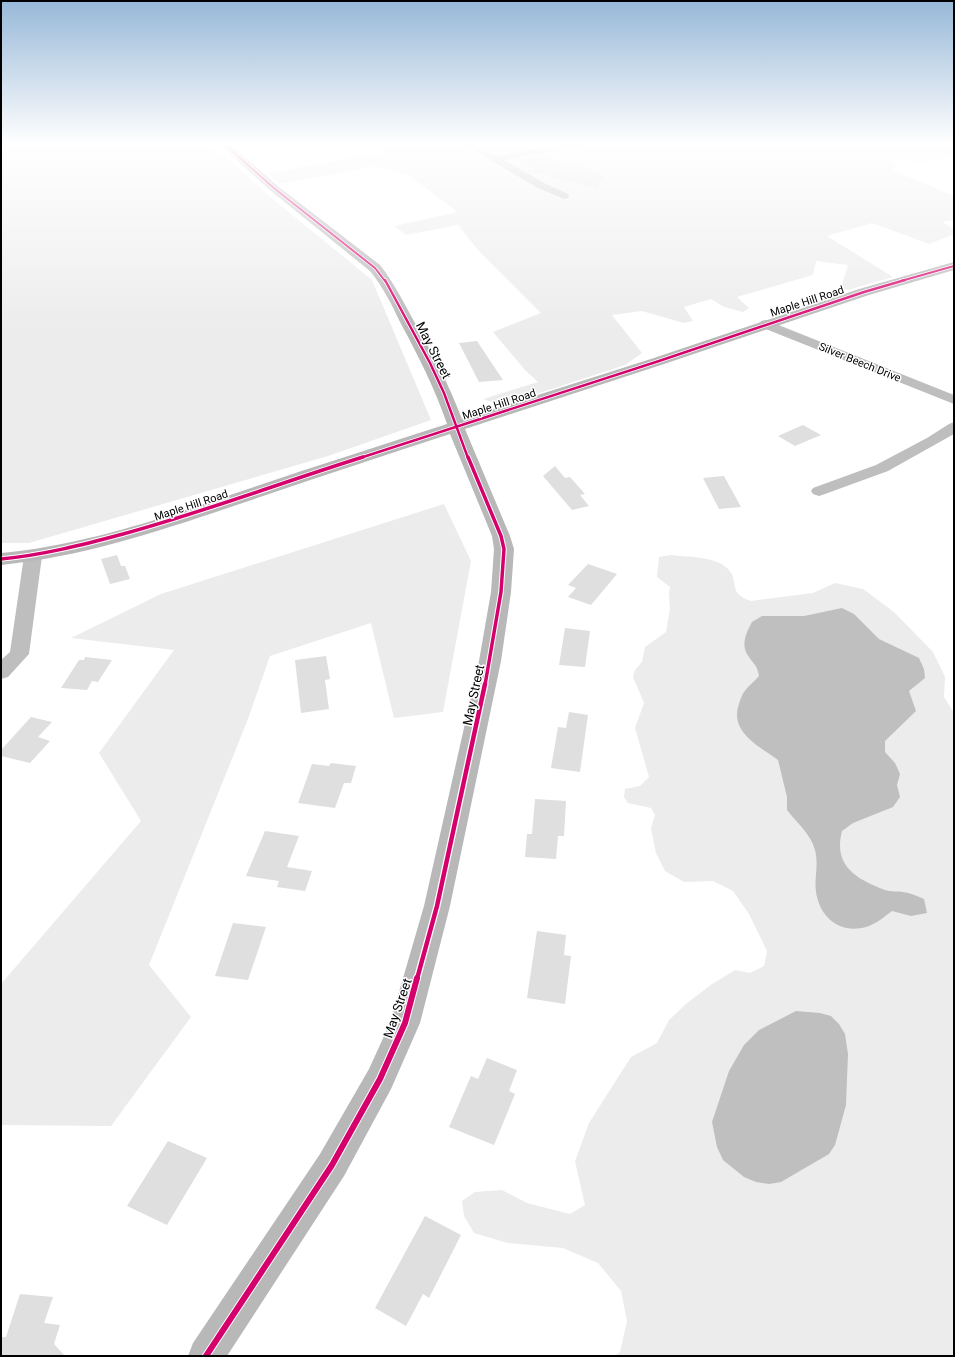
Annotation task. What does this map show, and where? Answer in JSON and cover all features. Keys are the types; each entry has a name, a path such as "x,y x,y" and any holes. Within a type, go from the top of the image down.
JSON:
{"street":[{"name":"May Street","path":"206,1356 332,1165 380,1079 405,1023 437,906 490,661 501,592 504,562 501,536 456,428 444,393 430,363 390,289 375,268 298,207"},
{"name":"Maple Hill Road","path":"1,559 33,556 100,542 172,521 309,474 456,428 864,292 953,267"},
{"name":"Silver Beech Drive","path":"766,324 954,400"},
{"path":"819,491 882,468 932,441 954,427"},
{"path":"1,672 19,654 33,556"}],"shaded area":[{"path":"1,207 283,207 372,280 431,420 328,456 29,543 1,543"},
{"path":"452,207 954,207 954,220 942,222 954,229 954,234 929,244 872,223 827,236 893,277 848,290 841,288 848,265 816,261 813,275 737,297 749,308 743,312 724,307 711,299 684,307 693,321 684,323 642,311 612,315 642,353 625,365 503,405 483,399 538,382 525,370 493,332 541,313 478,250 458,225 406,235 394,226 458,212"},
{"path":"444,504 471,561 443,712 394,718 371,623 270,656 248,719 149,965 191,1017 111,1126 1,1125 1,984 141,821 99,753 174,650 71,638 161,594"},
{"path":"670,555 708,559 722,564 731,573 736,590 739,594 743,598 751,601 813,593 835,583 863,589 894,612 933,652 945,677 944,697 954,713 954,1356 615,1356 620,1352 627,1321 621,1291 598,1263 563,1248 508,1243 474,1233 464,1216 462,1201 475,1192 502,1190 527,1203 570,1214 585,1205 575,1161 589,1123 631,1057 657,1043 669,1020 687,1003 712,984 735,970 750,973 764,966 767,951 749,914 733,891 713,881 684,882 665,871 656,853 651,828 655,815 651,808 628,803 624,797 625,789 640,786 649,777 635,728 644,703 633,677 635,670 642,662 645,647 666,632 670,609 670,587 657,577 659,557"},
{"path":"842,608 854,614 879,639 919,658 924,669 925,678 909,691 916,711 885,741 885,752 895,763 900,774 897,785 900,797 893,807 853,823 842,831 840,843 844,862 849,870 856,876 885,890 906,892 924,899 927,913 911,916 892,911 873,924 857,929 840,926 833,922 822,909 816,892 817,861 815,850 807,833 787,810 787,797 778,760 755,744 748,737 738,723 737,714 739,702 743,693 759,676 757,668 746,653 744,644 752,622 762,616 804,616"},
{"path":"796,1011 820,1013 831,1016 839,1024 845,1034 848,1054 846,1105 835,1145 829,1154 781,1182 769,1184 756,1182 744,1177 723,1160 717,1147 712,1122 729,1071 744,1045 759,1030"}],"building":[{"path":"477,341 503,380 479,382 459,343"},
{"path":"803,425 821,435 795,446 778,436"},
{"path":"555,466 565,478 570,477 585,494 580,495 589,506 572,510 543,476"},
{"path":"724,476 741,507 719,509 703,478"},
{"path":"117,555 121,566 125,566 130,579 110,584 101,559"},
{"path":"588,564 617,574 591,605 568,597 576,588 568,585"},
{"path":"565,628 590,631 585,667 559,665"},
{"path":"326,656 330,679 325,680 329,709 301,713 295,660"},
{"path":"85,657 112,660 98,682 92,681 87,690 61,688 79,660 84,660"},
{"path":"569,712 588,715 580,772 551,768 558,727 566,728"},
{"path":"31,717 52,722 38,737 50,741 30,763 1,756 1,750"},
{"path":"331,763 356,766 351,783 344,783 335,808 298,803 312,764 329,766"},
{"path":"535,799 566,801 564,836 558,836 556,859 525,857 527,834 532,834"},
{"path":"265,831 299,836 287,867 312,871 305,891 277,887 279,881 246,876"},
{"path":"233,923 266,927 248,980 215,976"},
{"path":"537,931 566,935 564,955 571,956 565,1004 527,998"},
{"path":"487,1058 517,1070 509,1091 515,1094 494,1145 449,1127 471,1076 478,1079"},
{"path":"168,1141 207,1158 167,1225 127,1206"},
{"path":"425,1216 461,1235 429,1298 423,1294 406,1326 375,1308"},
{"path":"20,1294 53,1297 44,1323 60,1325 54,1344 65,1356 1,1356 1,1337 6,1337"}],"cycle path":[{"path":"206,1356 332,1165 380,1079 405,1023 437,906 490,661 501,592 504,549 501,536 460,438 444,393 430,363 386,282 375,268 298,207"},
{"path":"1,559 33,556 65,550 172,521 309,474 659,361 864,292 954,266"}]}
